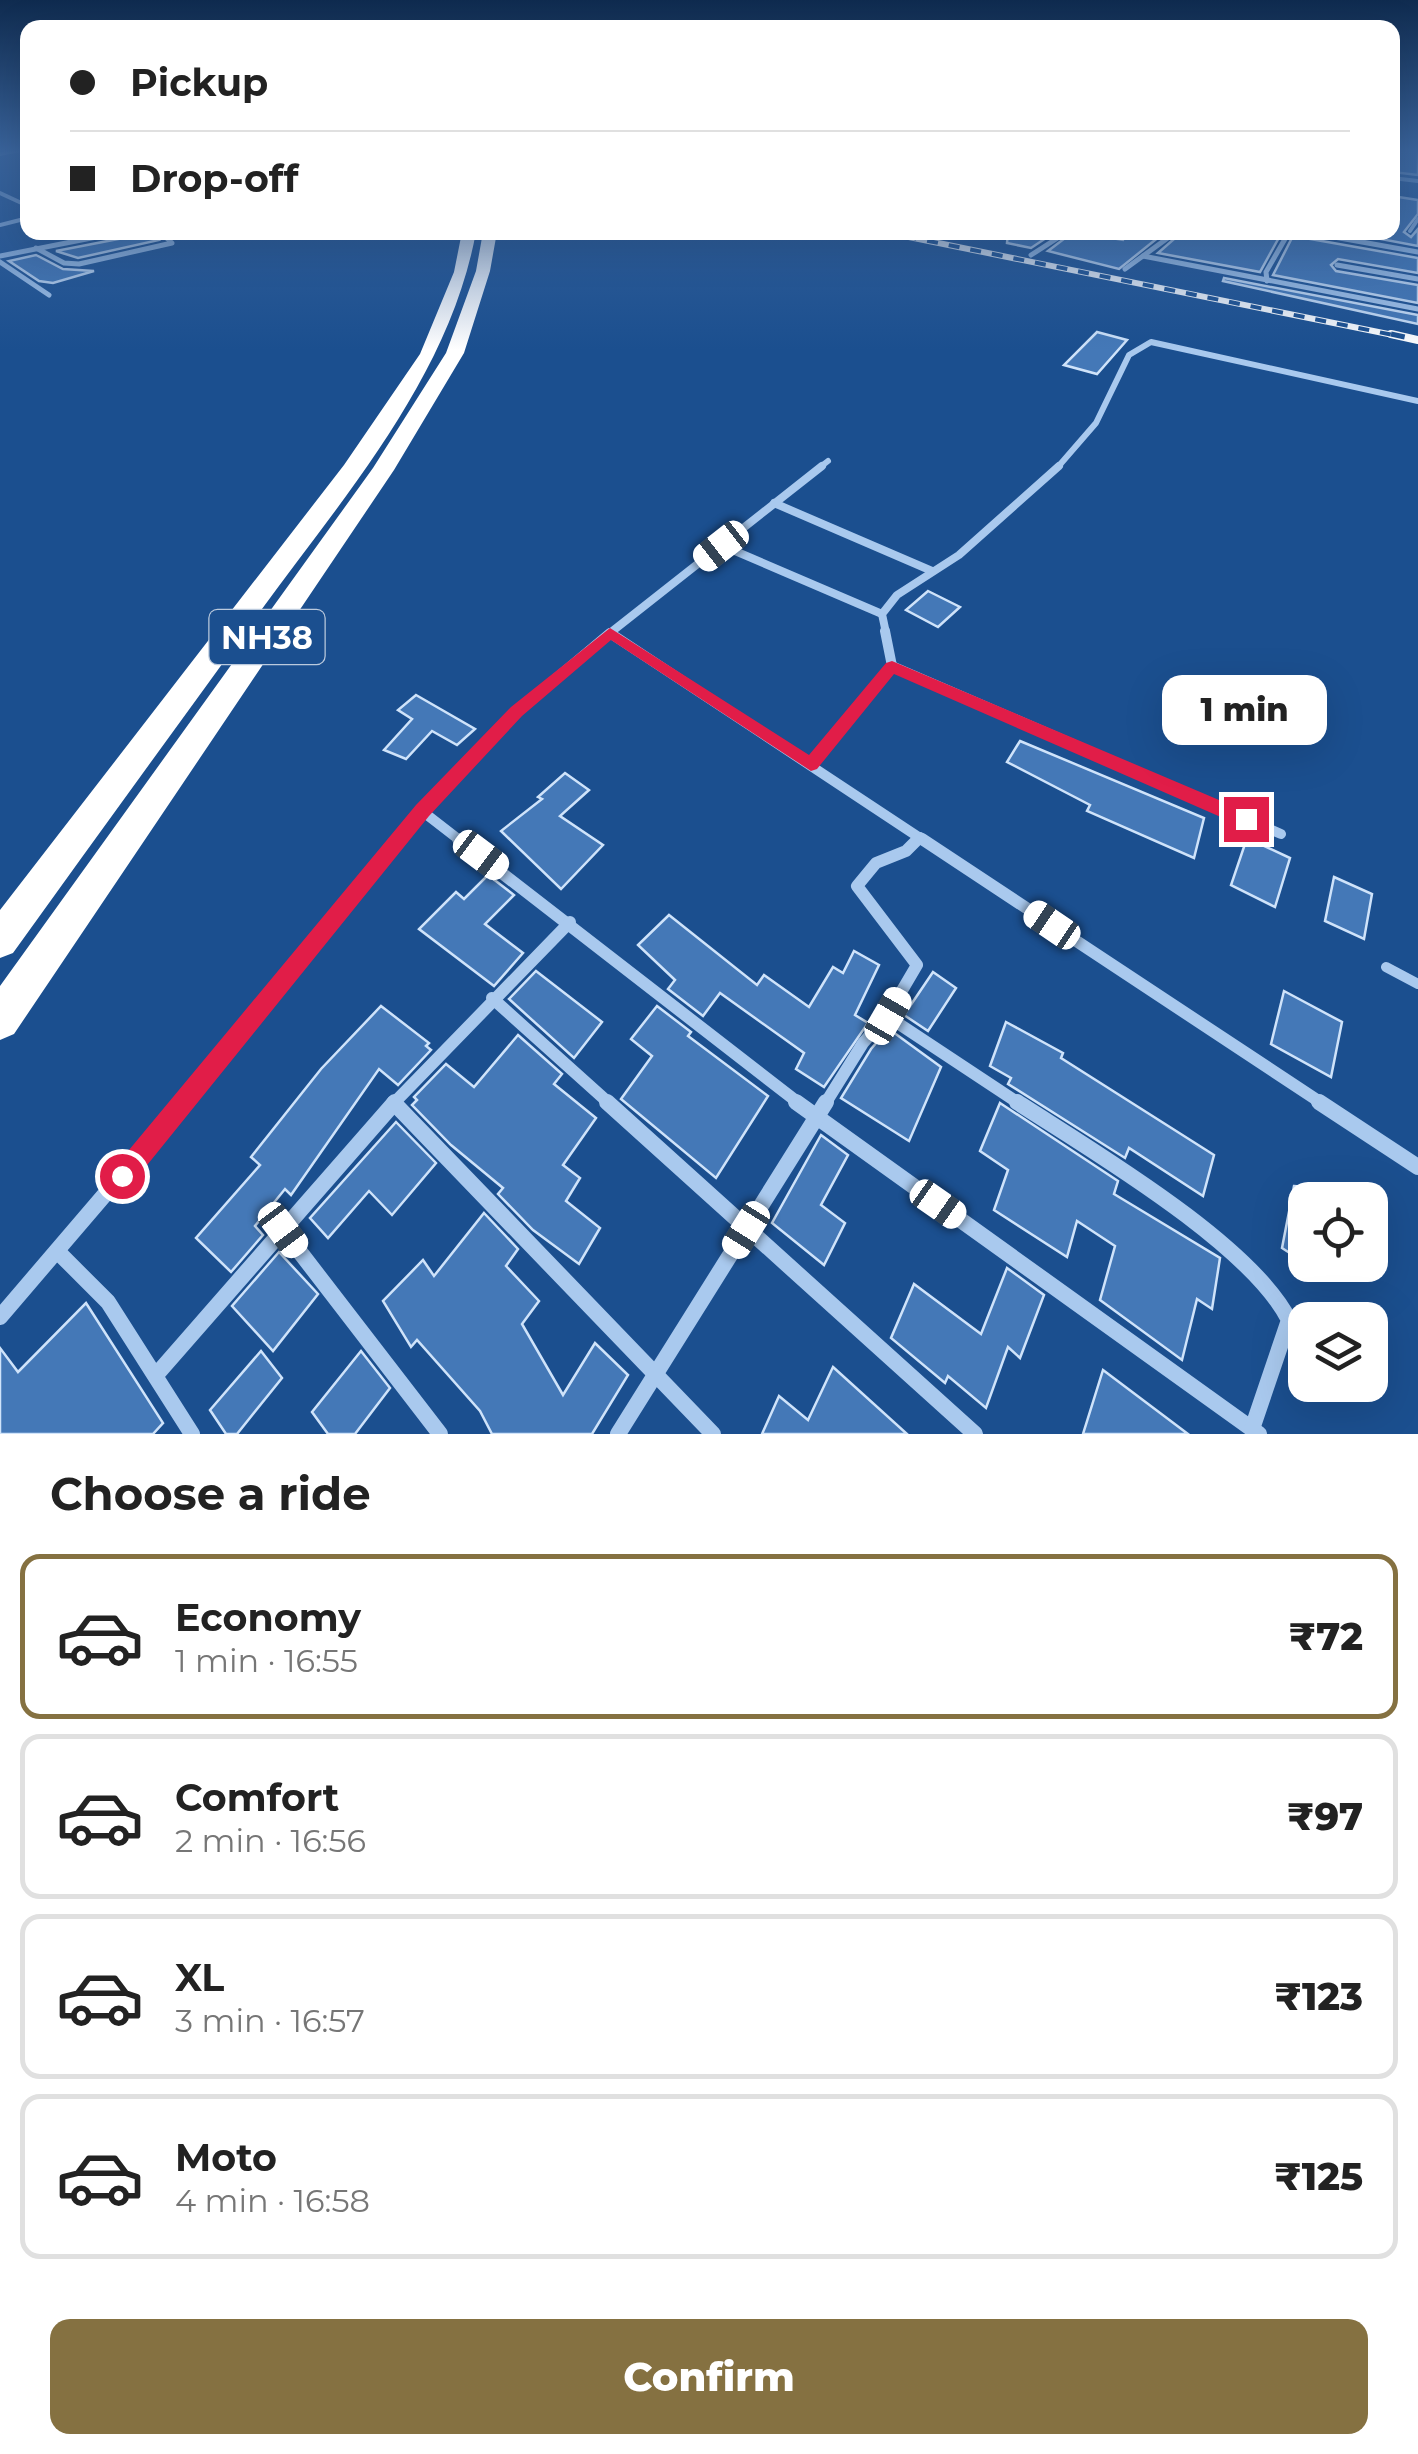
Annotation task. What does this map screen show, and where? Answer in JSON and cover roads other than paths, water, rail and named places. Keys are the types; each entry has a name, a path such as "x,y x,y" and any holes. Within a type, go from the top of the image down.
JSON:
{"highway":[{"name":"NH38","path":"0,940 352,469 429,354 461,272 468,240"},
{"name":"NH38","path":"0,1020 393,454 455,354 483,271 489,240"}],"street":[{"path":"1410,231 1418,219"},
{"path":"2,263 36,248 81,240"},
{"path":"36,248 64,263 79,264 172,243 169,240"},
{"path":"1031,255 1054,240"},
{"path":"1125,268 1164,240"},
{"path":"1267,281 1266,272 1284,240"},
{"path":"1354,240 1418,252"},
{"path":"1142,256 1418,309"},
{"path":"2,263 49,295"},
{"path":"1337,264 1418,279"},
{"path":"892,666 882,614 897,595 959,555 1060,464 1096,423 1129,355 1151,342 1418,401"},
{"path":"0,1317 422,811 517,711 828,460"},
{"path":"774,503 932,571"},
{"path":"721,546 882,614"},
{"path":"610,633 1418,1167"},
{"path":"811,764 892,666"},
{"path":"892,666 1281,834"},
{"path":"422,811 570,922 816,1118 1256,1432 1289,1320 1280,1300 1258,1275 1154,1194 888,1016"},
{"path":"618,1434 863,1044 888,1016 917,965 857,886 876,863 906,852 920,836"},
{"path":"156,1374 394,1103 570,922"},
{"path":"492,998 975,1434"},
{"path":"394,1103 712,1434"},
{"path":"283,1230 440,1434"},
{"path":"57,1251 108,1302 192,1434"}],"lane":[{"path":"1386,967 1418,984"}],"railway":[{"path":"924,240 1403,337"},
{"path":"1391,334 1418,340"}]}
